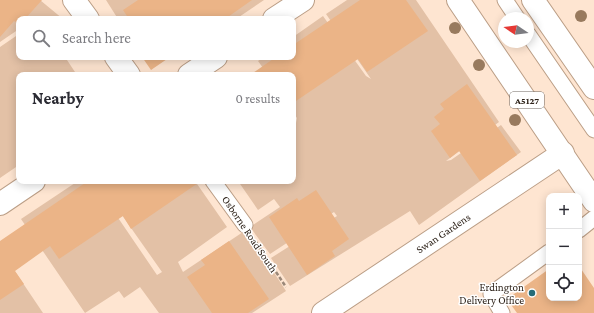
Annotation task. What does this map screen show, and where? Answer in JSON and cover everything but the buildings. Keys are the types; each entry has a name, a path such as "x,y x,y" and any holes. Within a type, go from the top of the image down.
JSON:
{"street":[{"path":"74,0 86,16"},
{"path":"279,16 303,0"},
{"name":"A5127","path":"458,0 563,153 594,201"},
{"path":"533,0 594,88"},
{"path":"118,60 127,72"},
{"path":"194,72 212,60"},
{"name":"Swan Gardens","path":"323,313 563,153"},
{"path":"0,204 30,184"}],"lane":[{"path":"505,0 513,12"},
{"path":"534,43 594,130"},
{"name":"Osborne Road South","path":"215,184 245,225"},
{"path":"580,229 594,218"},
{"path":"502,313 491,294 546,254"}],"path":[{"name":"Osborne Road South","path":"245,225 286,287"}],"shaded area":[{"path":"0,0 40,0 59,16 16,16 16,31 0,42"},
{"path":"106,0 264,0 240,16 116,16"},
{"path":"347,0 416,0 499,122 446,161 451,160 501,125 521,152 419,225 410,211 290,286 271,258 337,216 334,212 270,254 250,227 280,207 274,199 258,210 240,184 296,184 296,72 266,72 258,61 296,60 296,35 323,16 366,76 371,79 326,14"},
{"path":"16,36 16,60 67,60 75,72 16,72 16,167 0,178 0,47"},
{"path":"74,184 95,184 157,275 162,272 100,184 197,184 227,227 178,262 183,272 246,230 286,291 252,313 159,313 140,287 124,298 119,291 85,313 21,219"},
{"path":"0,249 43,313 0,313"}],"place":[{"name":"Erdington Delivery Office","path":"532,293"}]}
